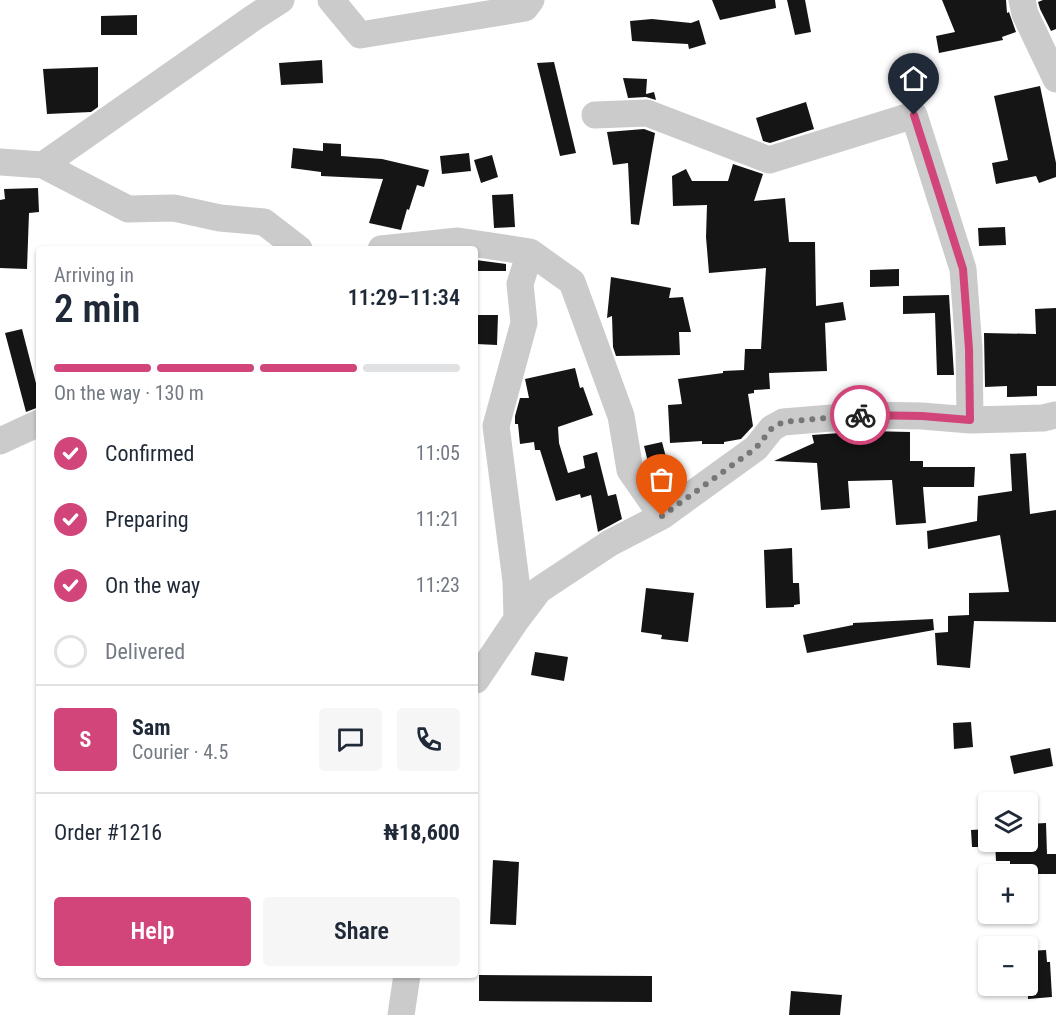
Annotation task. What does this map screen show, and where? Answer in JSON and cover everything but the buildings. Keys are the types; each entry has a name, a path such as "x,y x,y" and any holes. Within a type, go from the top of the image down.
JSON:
{"street":[{"path":"43,165 281,0"},
{"path":"331,0 360,34 525,8 531,0"},
{"path":"1022,0 1025,14 1056,77"},
{"path":"595,115 647,113 769,160 914,115 963,269 969,349 970,420"},
{"path":"0,162 43,165 128,209 174,208 220,218 264,222 295,246"},
{"path":"410,246 458,241 530,252 572,282 621,416 630,470 662,516"},
{"path":"517,619 516,581 496,426 524,323 520,284 530,252"},
{"path":"478,677 539,590 610,543 662,516 756,448 772,428 783,422 868,414 970,420 1043,418 1056,415"},
{"path":"0,441 36,424"},
{"path":"401,1015 407,978"}],"way so far":[{"path":"662,516 756,448 772,428 783,422 860,415"}],"route":[{"path":"860,415 922,416 970,420 969,349 963,269 914,115"}]}
